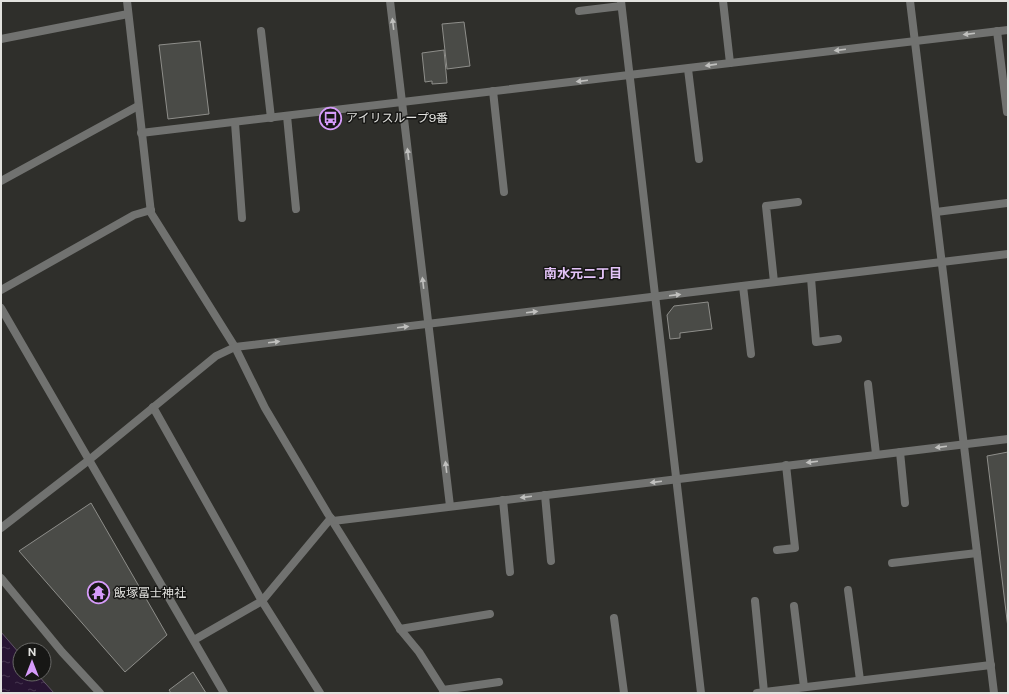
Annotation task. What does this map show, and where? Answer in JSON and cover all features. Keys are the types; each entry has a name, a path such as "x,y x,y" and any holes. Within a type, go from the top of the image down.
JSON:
{"street":[{"path":"126,1 150,210 235,347 265,408 332,519 400,629 419,652 444,691 500,682"},
{"path":"390,1 450,506"},
{"path":"723,1 730,63"},
{"path":"910,1 994,693"},
{"path":"579,12 621,4 701,693"},
{"path":"1,39 128,14"},
{"path":"142,133 1008,30"},
{"path":"261,31 271,118"},
{"path":"997,31 1007,112"},
{"path":"688,69 699,158"},
{"path":"493,91 504,192"},
{"path":"1,181 138,106"},
{"path":"288,116 296,209"},
{"path":"235,123 242,218"},
{"path":"774,282 766,206 798,202"},
{"path":"936,212 1007,203"},
{"path":"1,290 134,215 150,210"},
{"path":"1,528 89,460 216,356 235,347 1008,254"},
{"path":"811,278 816,342 838,339"},
{"path":"743,286 751,354"},
{"path":"1,308 224,693"},
{"path":"868,384 876,454"},
{"path":"153,407 262,601 320,693"},
{"path":"194,640 262,601 332,519 503,500 1008,439"},
{"path":"900,452 905,503"},
{"path":"777,550 795,548 786,465"},
{"path":"545,495 551,561"},
{"path":"503,500 510,572"},
{"path":"892,563 977,553"},
{"path":"1,578 62,652 100,693"},
{"path":"848,590 860,680"},
{"path":"755,601 760,692 991,665"},
{"path":"794,606 804,687"},
{"path":"400,629 490,614"},
{"path":"614,618 624,693"}],"water":[{"path":"1,632 12,645 12,682 44,682 54,693 1,693"}],"building":[{"path":"464,22 470,66 447,69 442,24"},
{"path":"200,41 209,114 168,119 159,45"},
{"path":"444,50 447,83 432,84 432,81 425,82 422,53"},
{"path":"708,302 712,329 680,333 680,338 670,339 667,315 674,306"},
{"path":"1008,452 1008,628 987,456"},
{"name":"飯塚冨士神社","path":"91,503 167,635 125,672 19,551"},
{"path":"193,672 206,693 171,693 169,690"}],"place":[{"name":"アイリスループ9番","path":"330,118"},
{"name":"飯塚冨士神社","path":"99,593"}],"district":[{"name":"南水元二丁目","path":"583,273"}]}
